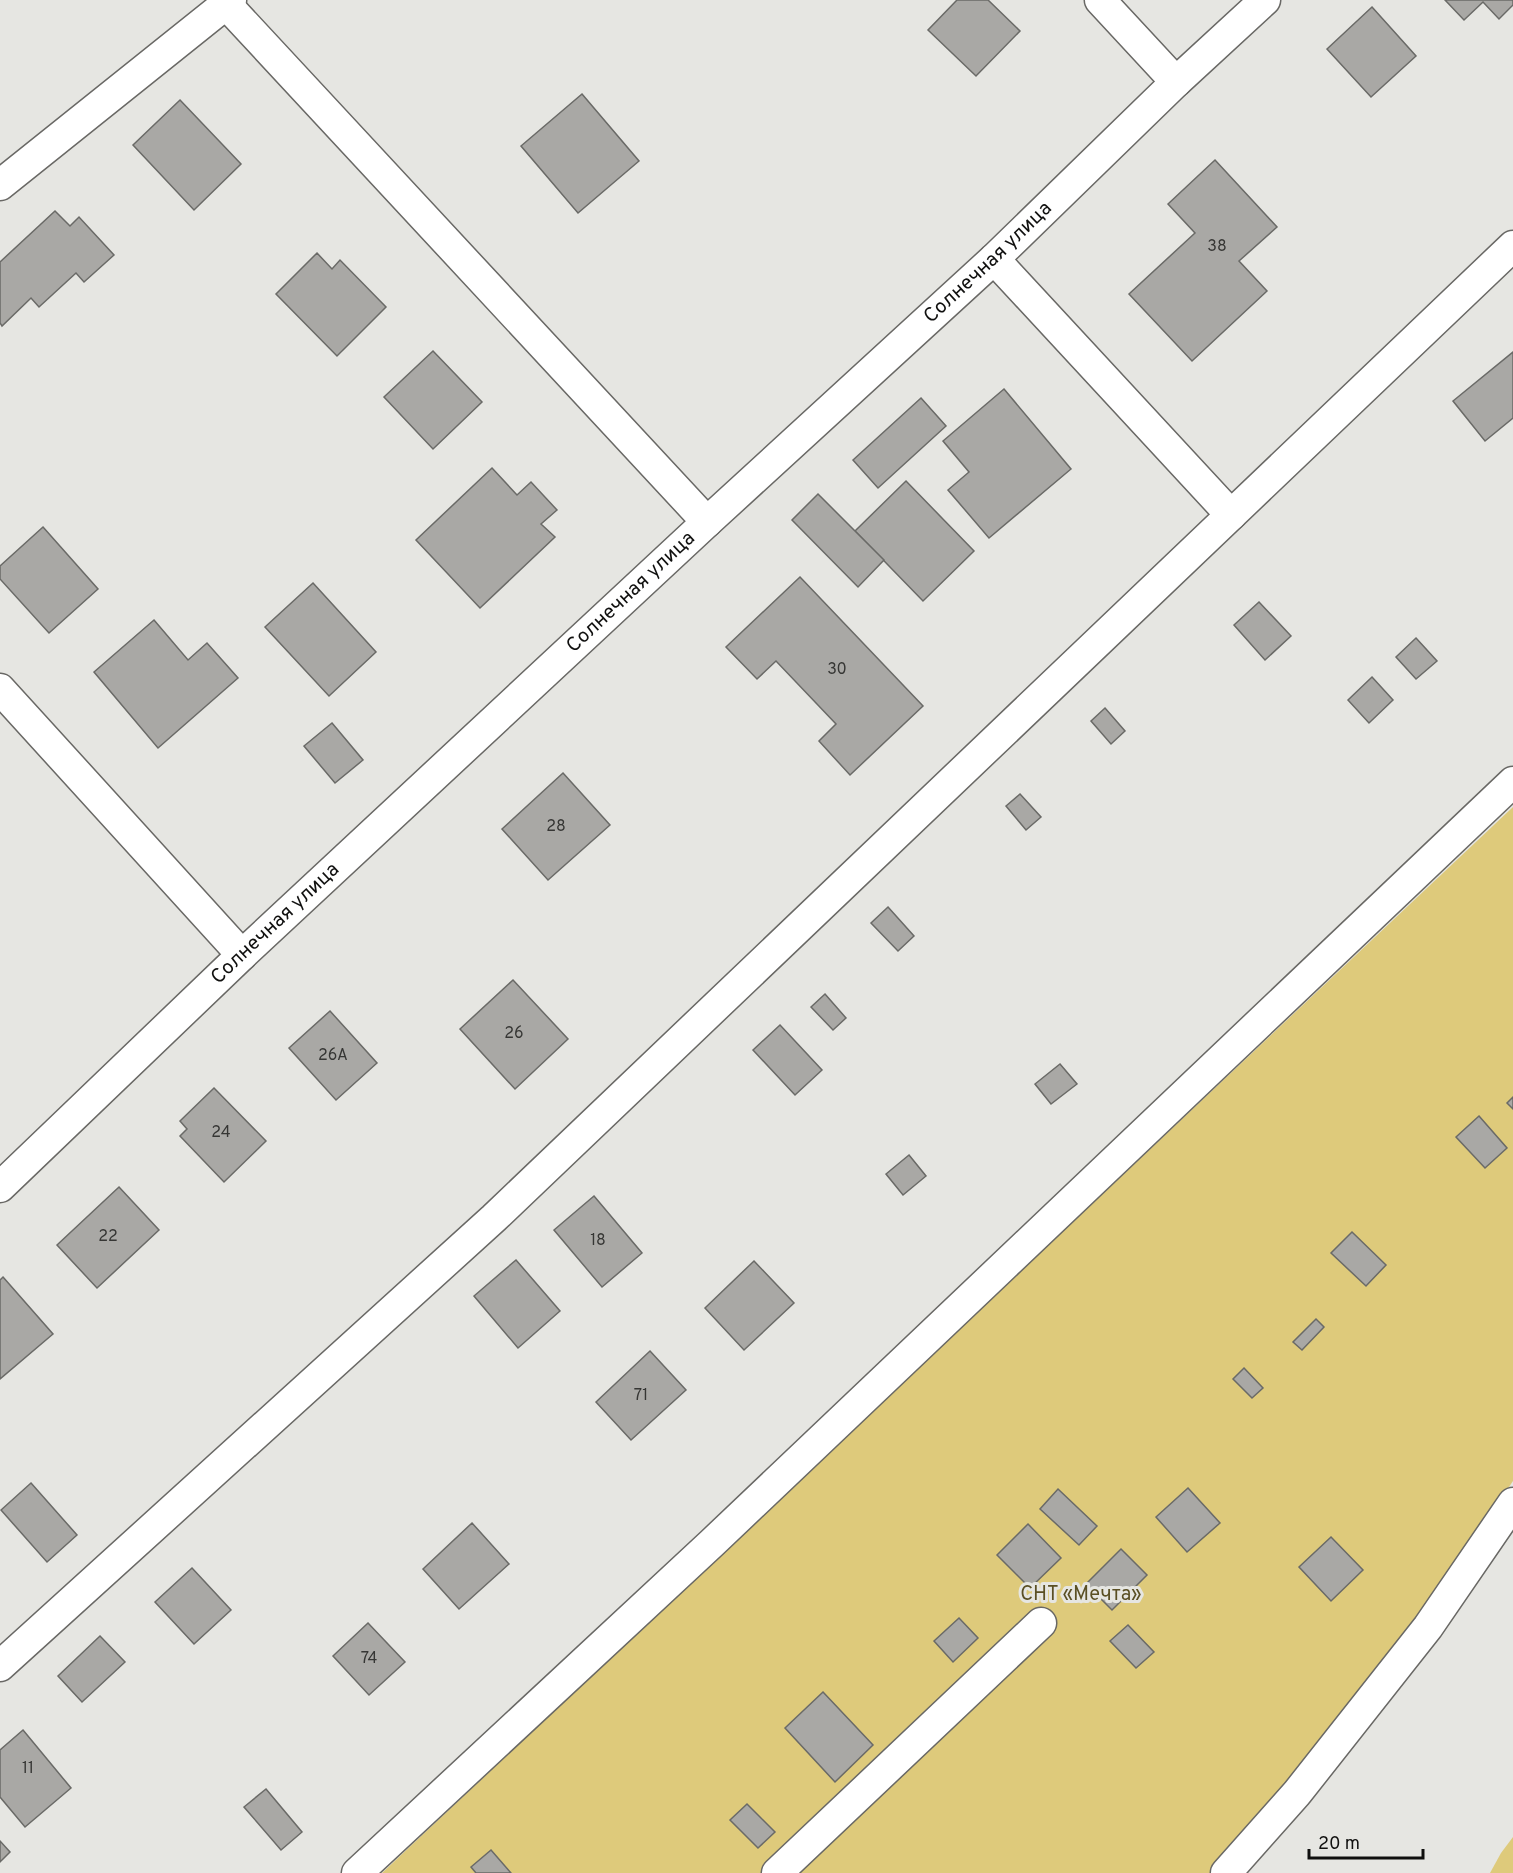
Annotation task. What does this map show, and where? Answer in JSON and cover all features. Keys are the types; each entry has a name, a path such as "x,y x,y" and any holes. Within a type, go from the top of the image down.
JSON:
{"street":[{"path":"1100,0 1176,82"},
{"name":"Солнечная улица","path":"0,1187 242,955 707,522 994,259 1176,82 1265,0"},
{"path":"0,185 229,2 707,522"},
{"path":"0,1666 494,1218 1513,246"},
{"path":"994,259 1231,515"},
{"path":"0,689 242,955"},
{"path":"357,1873 712,1543 1513,782"},
{"path":"1227,1873 1297,1793 1428,1628 1513,1503"},
{"path":"777,1873 1041,1623"}],"green space":[{"name":"СНТ «Мечта»","path":"1513,807 1513,1481 1414,1628 1212,1873 382,1873"},
{"path":"1513,1837 1513,1873 1490,1873 1501,1853"}],"building":[{"path":"957,0 988,0 1020,31 976,76 928,30"},
{"path":"1445,0 1513,0 1513,5 1499,19 1483,2 1464,20"},
{"path":"1372,7 1416,56 1371,97 1327,49"},
{"path":"582,94 639,161 578,213 521,146"},
{"path":"180,100 241,164 194,210 133,145"},
{"path":"1215,160 1277,227 1239,261 1267,291 1192,361 1129,294 1195,233 1168,204"},
{"path":"55,211 70,226 79,217 114,255 84,282 76,273 39,307 31,298 2,326 0,323 0,262"},
{"path":"317,253 332,269 340,260 386,307 337,356 276,294"},
{"path":"433,351 482,402 433,449 384,397"},
{"path":"1513,352 1513,418 1485,441 1453,401"},
{"path":"1004,389 1071,469 989,538 948,490 969,472 943,441"},
{"path":"921,398 946,426 878,488 853,460"},
{"path":"492,468 517,495 531,482 557,510 541,524 555,537 480,608 416,540"},
{"path":"906,481 974,551 923,601 855,531"},
{"path":"818,494 884,560 858,587 792,520"},
{"path":"43,527 98,589 49,633 0,579 0,566"},
{"path":"800,577 923,706 850,775 819,741 836,724 776,661 757,679 726,647"},
{"path":"313,583 376,652 329,696 265,627"},
{"path":"1259,602 1291,636 1265,660 1234,625"},
{"path":"154,620 188,660 207,643 238,678 158,748 94,672"},
{"path":"1416,638 1437,661 1416,679 1396,657"},
{"path":"1372,677 1393,700 1369,723 1348,700"},
{"path":"1105,708 1125,731 1111,744 1091,721"},
{"path":"332,723 363,760 335,783 304,746"},
{"path":"563,773 610,825 548,880 502,829"},
{"path":"1020,794 1041,817 1026,830 1006,806"},
{"path":"888,907 914,936 898,951 871,923"},
{"path":"513,980 568,1039 515,1089 460,1029"},
{"path":"825,994 846,1018 833,1030 811,1007"},
{"path":"330,1011 377,1063 336,1100 289,1048"},
{"path":"780,1025 822,1070 795,1095 753,1050"},
{"path":"1060,1064 1077,1084 1051,1104 1035,1084"},
{"path":"214,1088 266,1141 224,1182 180,1136 187,1129 180,1121"},
{"path":"1513,1097 1513,1109 1507,1103"},
{"path":"1479,1116 1507,1148 1485,1168 1456,1137"},
{"path":"909,1155 926,1176 903,1195 886,1174"},
{"path":"119,1187 159,1230 97,1288 57,1245"},
{"path":"594,1196 642,1253 602,1287 554,1230"},
{"path":"1352,1232 1386,1265 1366,1286 1331,1253"},
{"path":"516,1260 560,1311 518,1348 474,1296"},
{"path":"754,1261 794,1303 744,1350 705,1308"},
{"path":"3,1277 53,1334 0,1379 0,1280"},
{"path":"1316,1319 1324,1327 1302,1350 1293,1342"},
{"path":"650,1351 686,1390 631,1440 596,1402"},
{"path":"1244,1368 1263,1388 1252,1398 1233,1379"},
{"path":"31,1483 77,1535 47,1562 1,1510"},
{"path":"1188,1488 1220,1523 1187,1552 1156,1517"},
{"path":"1058,1489 1097,1526 1079,1545 1040,1509"},
{"path":"472,1523 509,1564 459,1609 423,1569"},
{"path":"1028,1524 1061,1558 1030,1588 997,1555"},
{"path":"1331,1537 1363,1570 1331,1601 1299,1567"},
{"path":"1121,1549 1147,1575 1112,1610 1086,1584"},
{"path":"192,1568 231,1610 194,1644 155,1602"},
{"path":"959,1618 978,1638 953,1662 934,1641"},
{"path":"368,1623 405,1662 369,1695 333,1656"},
{"path":"1128,1625 1154,1652 1136,1668 1110,1641"},
{"path":"100,1636 125,1662 82,1702 58,1676"},
{"path":"823,1692 873,1745 835,1782 785,1728"},
{"path":"23,1730 71,1788 25,1827 0,1797 0,1750"},
{"path":"266,1789 302,1832 281,1850 244,1807"},
{"path":"747,1804 775,1832 758,1848 730,1820"},
{"path":"0,1841 10,1852 0,1862"},
{"path":"491,1850 511,1873 476,1873 471,1867"}]}
